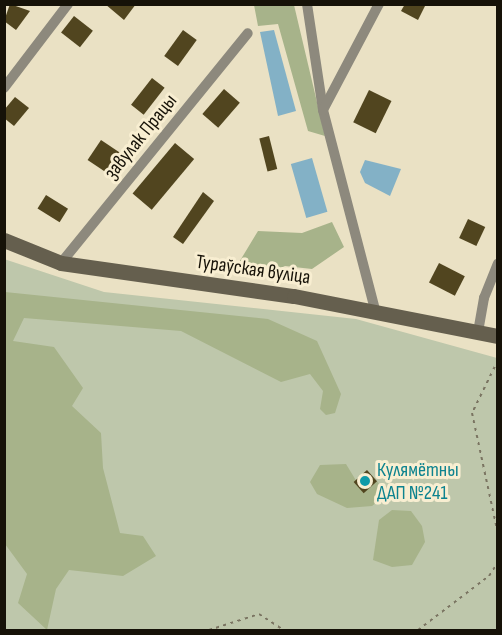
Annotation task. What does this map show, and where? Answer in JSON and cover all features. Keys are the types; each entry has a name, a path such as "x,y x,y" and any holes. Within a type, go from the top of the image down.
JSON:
{"street":[{"path":"4,88 68,4"},
{"path":"307,4 323,110 375,310"},
{"path":"323,110 379,4"},
{"name":"завулак Працы","path":"61,263 248,33"},
{"name":"Тураўская вуліца","path":"4,240 61,263 375,310 498,336"},
{"path":"478,332 484,298 498,264"}],"path":[{"path":"498,360 472,413 498,534"},
{"path":"418,630 489,576 498,562"},
{"path":"209,630 259,614 284,630"}],"green space":[{"path":"254,5 294,5 325,136 308,131 278,24 258,26"},
{"path":"332,222 344,247 312,269 285,266 265,275 238,264 258,231 302,233"},
{"path":"4,259 104,292 356,319 497,358 497,630 5,630"},
{"path":"5,292 268,319 317,341 341,394 335,413 326,415 320,409 323,391 310,374 281,382 181,331 24,318 13,341 54,347 83,388 72,406 101,433 103,468 120,533 143,536 156,556 123,576 69,570 56,589 47,630 18,603 27,574 5,544"},
{"path":"346,464 363,492 377,481 386,495 372,506 347,508 317,494 310,482 320,465"},
{"path":"392,510 411,511 422,526 425,542 412,565 392,567 373,560 379,520"}],"water":[{"path":"274,30 296,111 278,116 260,32"},
{"path":"312,158 327,212 306,218 291,164"},
{"path":"365,160 401,169 390,196 365,183 360,172"}],"building":[{"path":"10,4 30,11 16,30 4,21"},
{"path":"105,4 136,4 124,20"},
{"path":"405,4 426,4 418,20 401,11"},
{"path":"74,16 93,31 80,47 61,33"},
{"path":"183,30 197,40 178,66 164,56"},
{"path":"152,78 165,88 144,115 131,105"},
{"path":"224,89 240,103 218,128 202,114"},
{"path":"369,90 391,101 376,133 353,122"},
{"path":"15,97 29,108 14,126 4,118 4,110"},
{"path":"269,136 277,169 268,171 259,138"},
{"path":"101,140 120,153 107,173 88,160"},
{"path":"175,143 194,159 152,210 133,194"},
{"path":"203,192 214,201 183,244 173,237"},
{"path":"46,195 68,209 60,222 38,209"},
{"path":"468,219 485,227 476,246 459,238"},
{"path":"439,263 465,276 455,296 429,283"},
{"name":"Кулямётны ДАП №241","path":"367,470 377,481 364,493 354,482"}],"place":[{"name":"Кулямётны ДАП №241","path":"365,481"}]}
